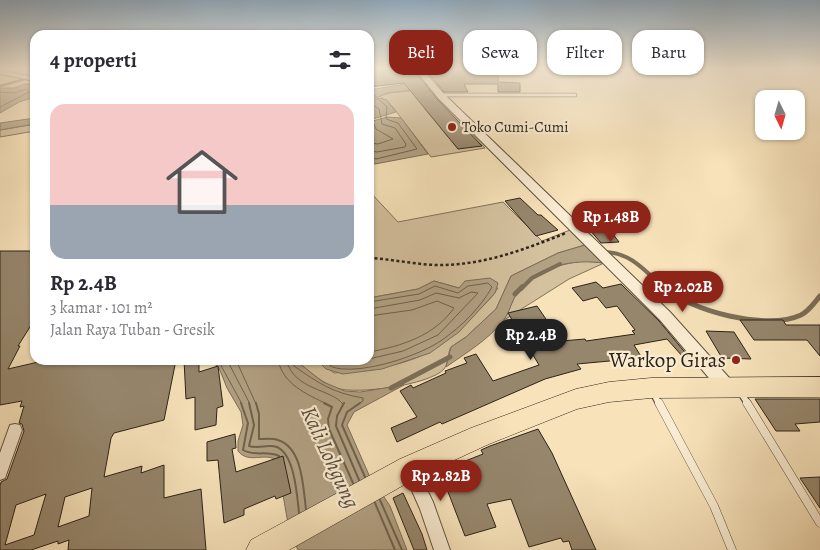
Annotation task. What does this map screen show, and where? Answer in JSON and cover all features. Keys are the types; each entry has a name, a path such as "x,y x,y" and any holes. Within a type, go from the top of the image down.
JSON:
{"highway":[{"path":"268,545 405,470 480,436 576,399 609,392 651,388 732,386 820,387"}],"street":[{"path":"440,95 589,241 732,386"},
{"path":"0,474 16,430"},
{"path":"405,470 427,508 442,550"}],"lane":[{"path":"440,95 576,95"},
{"path":"732,386 820,523"},
{"path":"651,388 711,500 732,550"}],"path":[{"path":"374,259 446,266 490,261 506,257 576,229"}],"shaded area":[{"path":"422,95 427,102 424,108 448,137 471,133 485,148 431,157 392,106 380,96"},
{"path":"30,125 30,132 0,137 0,130"},
{"path":"374,196 398,222 503,202 542,241 570,230 585,245 558,253 511,276 496,309 466,337 451,347 446,367 436,375 424,380 392,387 346,390 330,386 301,365 324,365 334,373 395,365 412,360 443,343 459,330 498,288 459,288 434,281 418,289 374,297"},
{"path":"583,261 604,263 569,279 504,320 516,295 531,279 547,270"}],"water":[{"path":"0,95 30,95 30,99 19,102 0,113"},
{"path":"374,95 383,95 374,99"},
{"path":"379,98 387,100 396,112 374,119 374,100"},
{"path":"387,117 401,118 428,154 374,164 374,121"},
{"path":"30,119 30,125 0,130 0,123"},
{"path":"585,245 604,263 568,263 544,270 534,276 517,293 505,318 497,328 476,346 446,367 451,347 466,337 496,309 511,276 558,253"},
{"path":"490,278 498,283 495,293 459,332 430,353 382,369 343,374 326,369 322,365 374,365 374,297 418,289 434,281 459,288 465,281"},
{"name":"Kali Lohgung","path":"216,365 301,365 323,382 345,391 360,392 404,385 354,412 347,425 369,475 390,506 407,550 298,550 289,529 277,461 268,457 247,457 238,451 238,441 243,425 241,412 227,388 219,368"}],"building":[{"path":"414,95 434,95 482,146 458,149"},
{"path":"520,198 558,230 536,236 505,201"},
{"path":"602,220 619,242 601,243 583,222"},
{"path":"0,251 30,251 30,327 18,346 20,346 8,369 30,364 175,365 164,420 114,433 111,438 104,477 142,466 141,473 164,465 164,498 201,489 206,550 68,550 69,540 58,544 58,541 31,550 0,550 0,486 1,482 7,479 24,431 22,424 19,423 24,406 20,407 22,401 0,405","holes":["92,488 89,516 58,527 65,497","46,494 34,535 5,545 16,505"]},
{"path":"596,282 603,288 621,284 659,321 688,356 683,357 667,339 634,345 642,358 577,364 581,369 545,379 442,424 440,422 397,442 391,428 417,417 400,391 411,385 413,388 446,373 445,371 467,363 464,358 476,354 493,381 539,365 508,313 537,306 561,341 585,339 586,341 635,334 632,331 635,330 617,306 606,308 597,297 583,301 572,288"},
{"path":"740,320 783,320 786,325 820,325 820,356 807,340 754,340"},
{"path":"706,331 734,332 751,359 722,358"},
{"path":"184,365 199,365 199,372 218,366 223,406 217,408 216,425 195,430 195,397 186,399"},
{"path":"755,399 820,399 820,422 795,424 800,431 776,431"},
{"path":"538,429 552,453 596,550 572,550 569,541 563,542 561,538 529,547 511,499 487,504 496,527 465,536 440,471 483,454 481,450 490,446"},
{"path":"235,434 236,448 232,449 236,472 283,456 291,493 276,499 275,496 244,509 244,515 224,523 218,460 207,461 207,442"},
{"path":"820,477 820,508 800,478"},
{"path":"403,493 422,534 427,550 414,550 393,498"}],"waterway":[{"path":"604,252 622,255 630,259 665,289"},
{"path":"521,289 532,278 560,264"},
{"path":"515,294 522,287"},
{"path":"664,287 676,296 710,311 750,320 769,321 801,315 820,296"},
{"path":"391,388 450,357"}],"place":[{"name":"Toko Cumi-Cumi","path":"452,127"},
{"name":"Warkop Giras","path":"736,360"}]}
